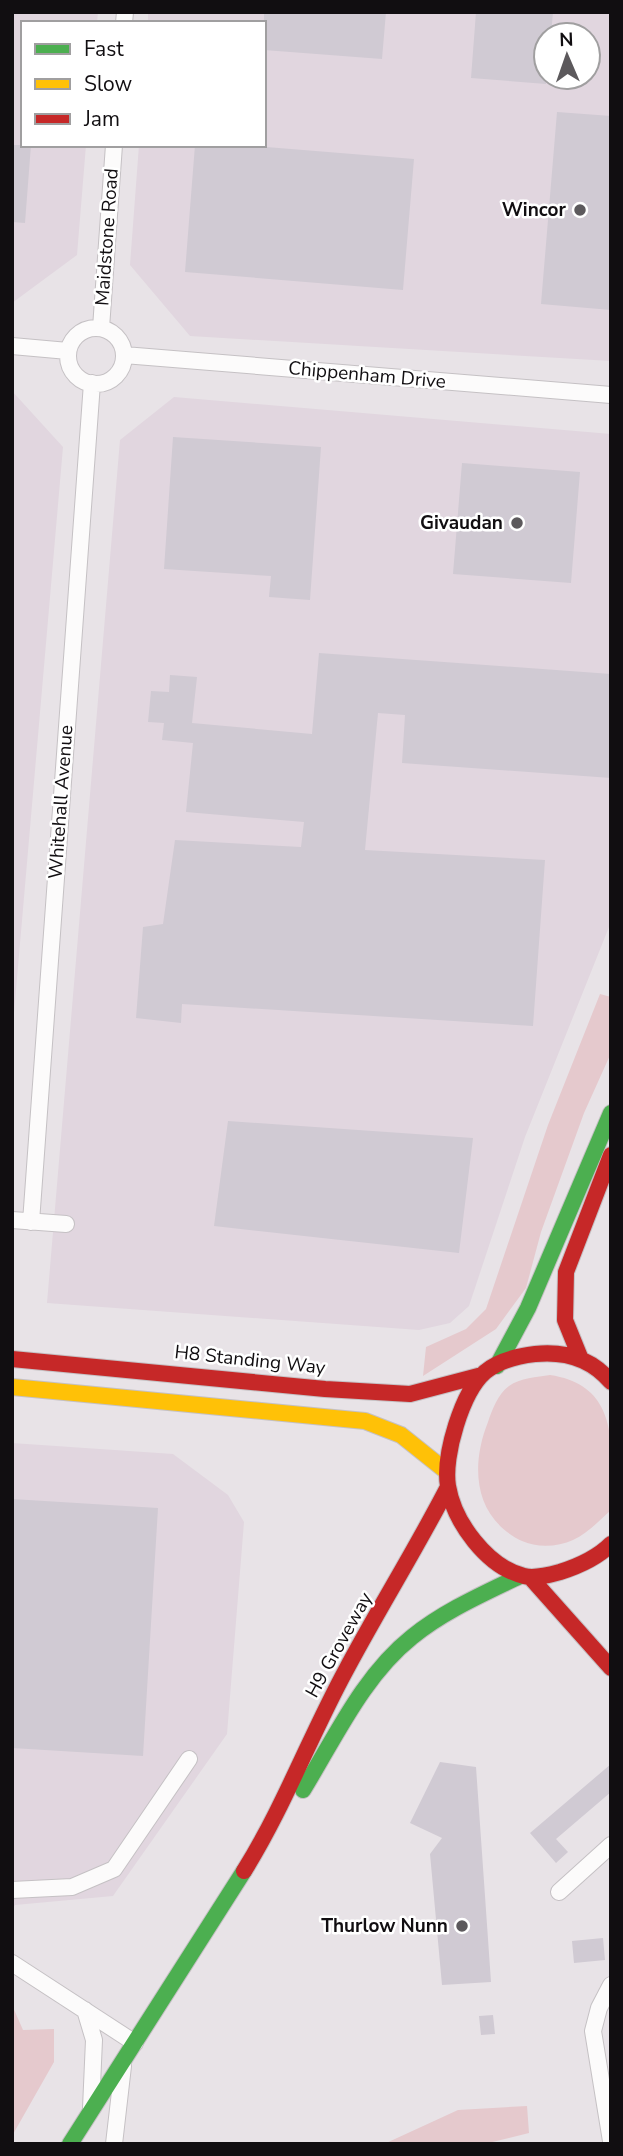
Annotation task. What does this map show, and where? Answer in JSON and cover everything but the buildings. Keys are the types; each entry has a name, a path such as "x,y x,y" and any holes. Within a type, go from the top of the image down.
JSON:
{"main road":[{"path":"497,1366 528,1308 611,1113"},
{"path":"580,1357 565,1320 566,1272 611,1155"},
{"path":"482,1375 497,1366 528,1355 554,1353 580,1357 606,1368 611,1382"},
{"name":"H8 Standing Way","path":"12,1359 325,1389 410,1394 482,1375"},
{"name":"H9 Groveway","path":"70,2144 272,1826 345,1671 403,1573 447,1479 462,1411 482,1375"},
{"path":"12,1387 320,1415 365,1421 401,1435 447,1479 459,1517 485,1554 525,1576 566,1614 611,1668"},
{"name":"H9 Groveway","path":"272,1826 297,1800 372,1681 400,1647 440,1616 525,1576 579,1566 611,1544"}],"street":[{"name":"Maidstone Road","path":"101,328 114,147"},
{"path":"92,328 101,328 120,341 124,355 114,377 92,383 73,372 68,351 77,335 92,328"},
{"path":"12,346 68,351"},
{"name":"Chippenham Drive","path":"124,355 611,395"},
{"name":"Whitehall Avenue","path":"66,1224 19,1220 92,383"},
{"path":"12,1889 72,1887 114,1869 189,1759"},
{"path":"559,1892 608,1852"},
{"path":"12,1963 135,2043"},
{"path":"611,1985 598,2008 593,2031 611,2139"},
{"path":"85,2010 94,2040 90,2113"},
{"path":"114,2144 115,2113 124,2060"}],"shaded area":[{"path":"12,12 98,12 97,21 21,21 21,147 86,147 77,255 12,303"},
{"path":"148,12 611,12 611,361 190,336 130,265 139,147 266,147 266,21 148,21"},
{"path":"12,391 63,447 12,1036"},
{"path":"174,397 611,434 611,922 525,1137 469,1306 450,1323 419,1330 47,1303 120,440"},
{"path":"600,994 611,997 611,1053 584,1113 541,1232 526,1288 496,1329 423,1376 426,1347 466,1329 486,1309 548,1125"},
{"path":"550,1375 574,1382 590,1392 601,1407 608,1424 611,1444 611,1510 573,1540 541,1546 522,1541 494,1519 485,1505 478,1473 482,1439 502,1393 518,1381"},
{"path":"12,1443 173,1454 228,1495 244,1522 227,1734 113,1896 15,1905 12,1910"},
{"path":"12,2005 23,2030 54,2029 54,2062 12,2136"},
{"path":"527,2106 529,2133 484,2144 384,2144 458,2110"}],"traffic: fast":[{"path":"497,1366 528,1308 611,1113"},
{"path":"303,1790 364,1689 395,1653 437,1619 520,1576"},
{"path":"70,2144 244,1871"}],"traffic: slow":[{"path":"12,1387 365,1421 401,1435 446,1471"}],"traffic: jam":[{"path":"580,1357 565,1320 566,1272 611,1155"},
{"path":"611,1382 595,1367 567,1355 535,1354 496,1365 477,1381 462,1409 451,1442 447,1473 451,1500 465,1528 485,1553 510,1571 533,1577 556,1573 587,1561 611,1544"},
{"path":"12,1359 325,1389 410,1394 482,1375"},
{"path":"244,1871 272,1822 346,1670 448,1487"},
{"path":"530,1577 611,1668"}],"place":[{"name":"Wincor","path":"580,210"},
{"name":"Givaudan","path":"517,523"},
{"name":"Thurlow Nunn","path":"462,1926"}]}
